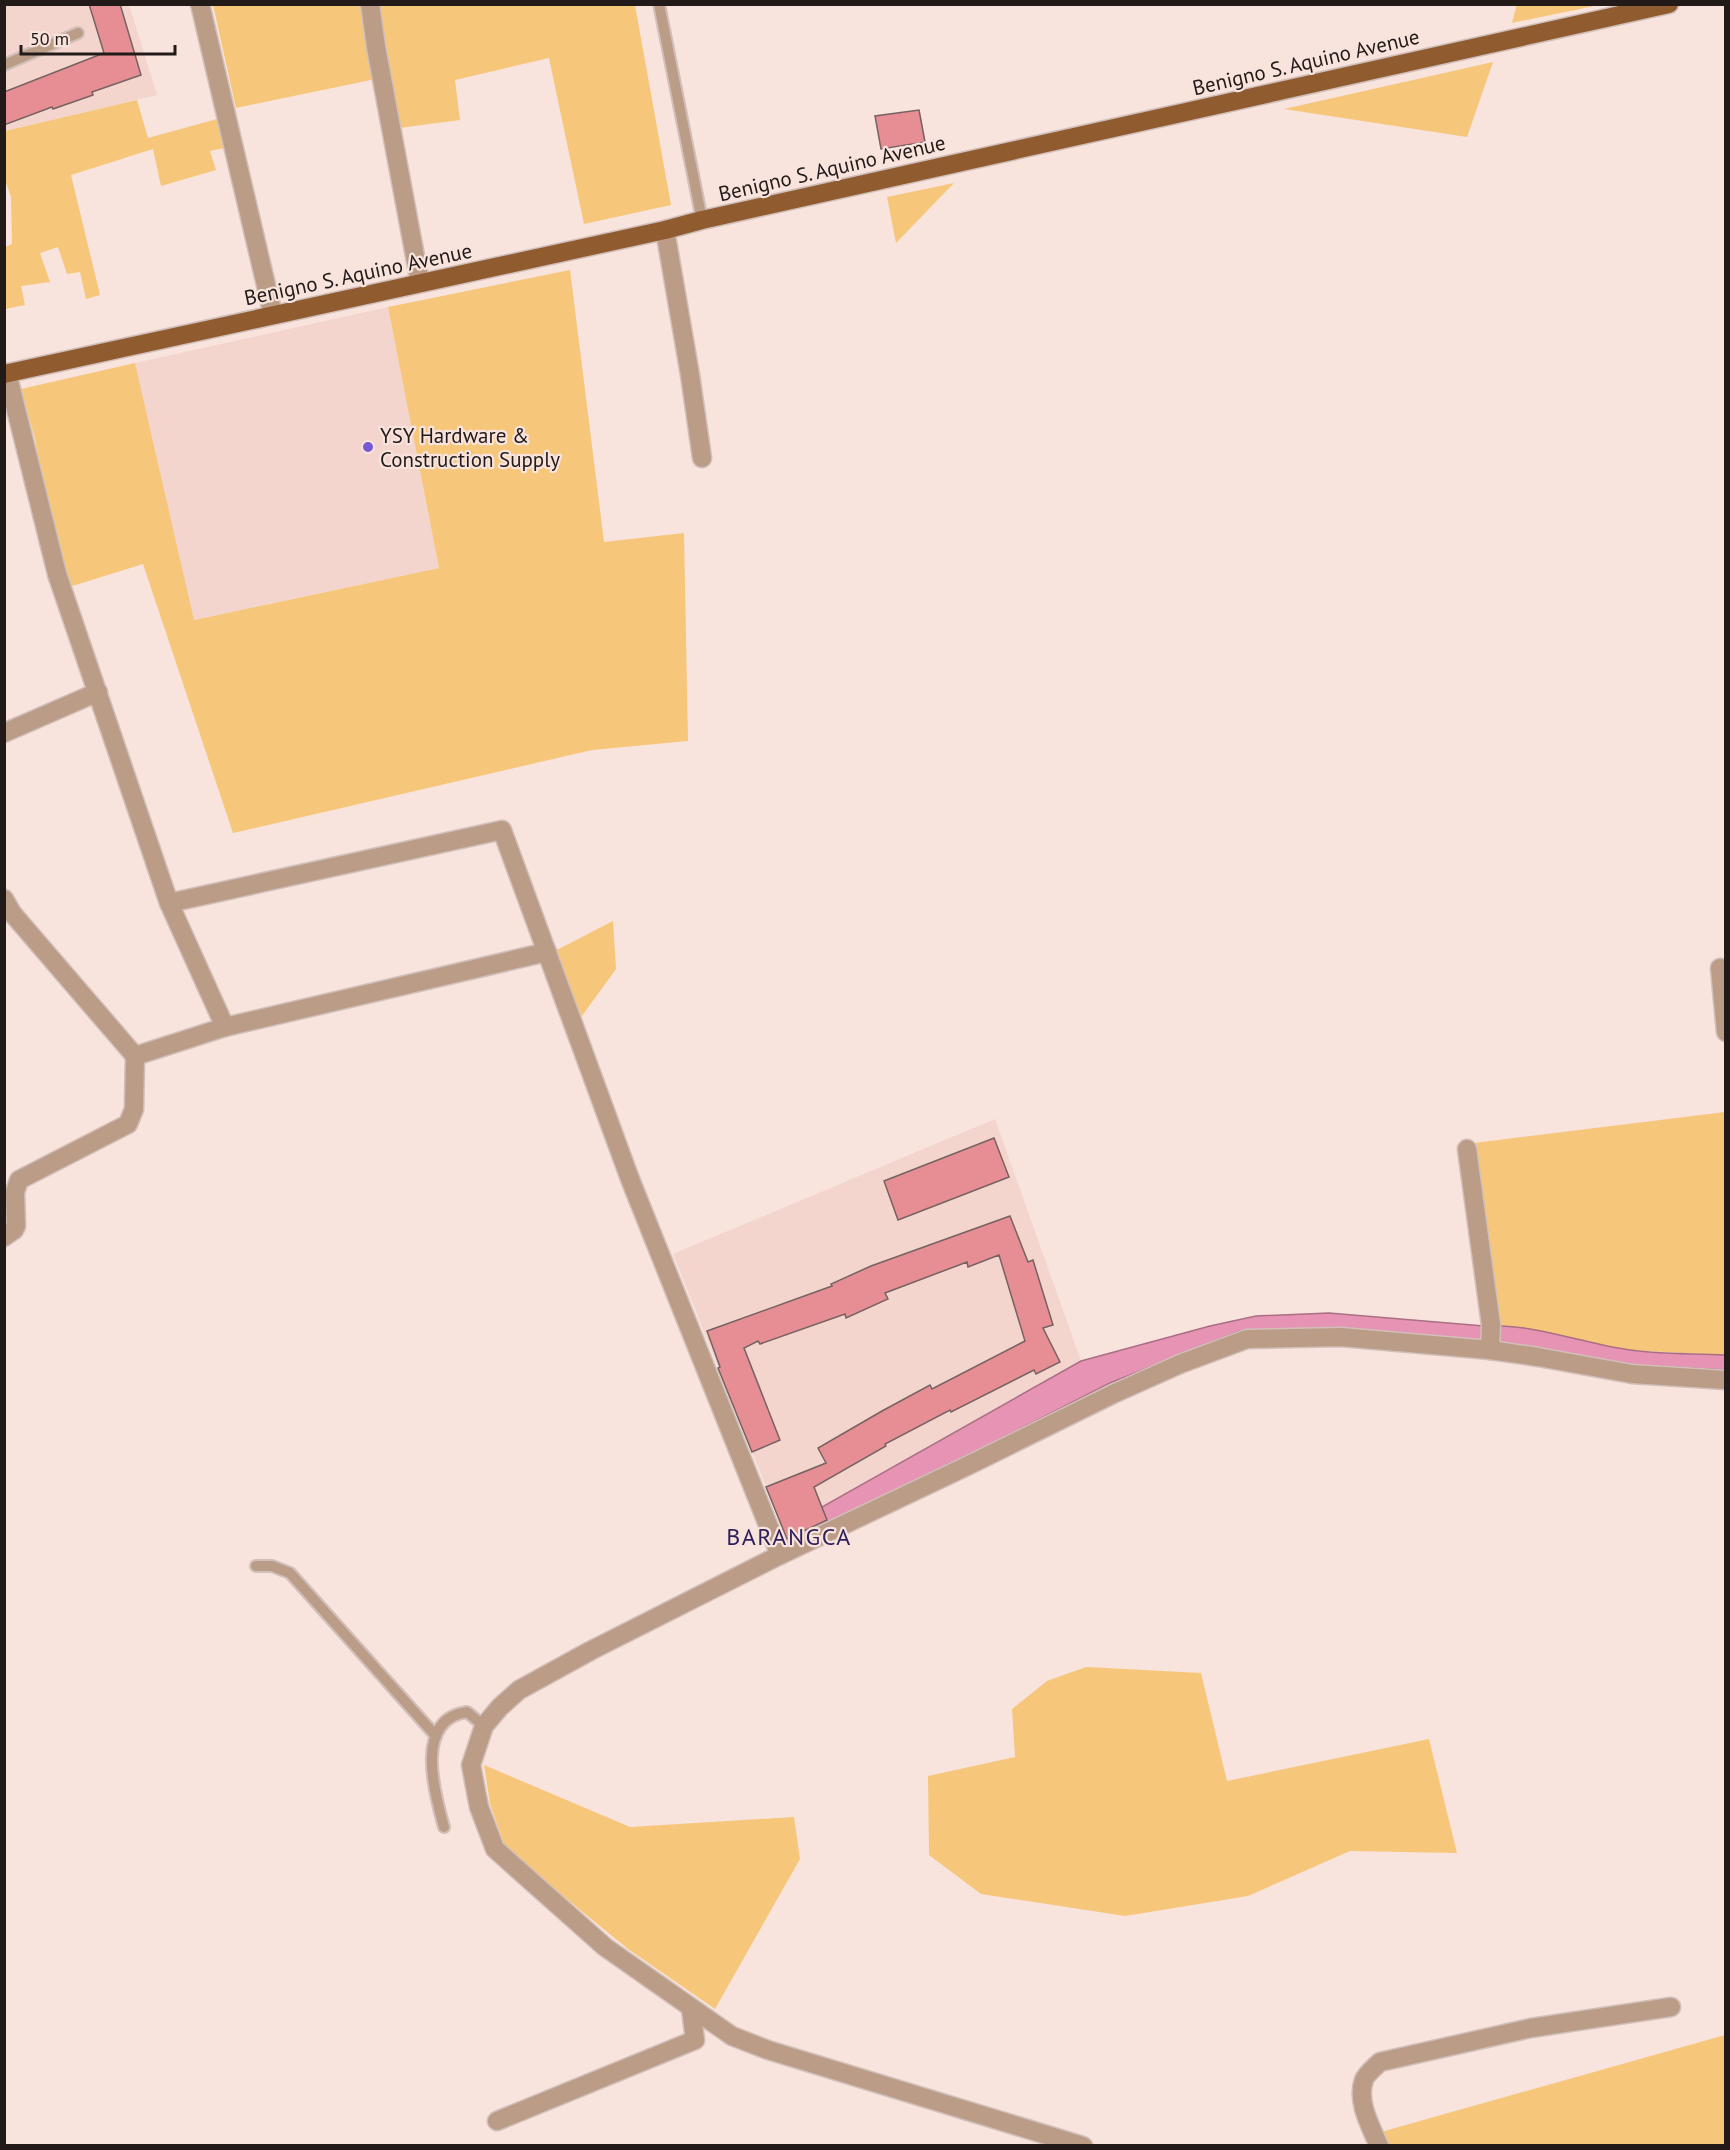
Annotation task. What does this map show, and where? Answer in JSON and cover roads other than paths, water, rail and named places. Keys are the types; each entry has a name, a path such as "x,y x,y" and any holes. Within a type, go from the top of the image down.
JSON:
{"main road":[{"name":"Benigno S. Aquino Avenue","path":"6,374 665,230 1669,4"}],"street":[{"path":"200,4 273,315"},
{"path":"370,4 420,283"},
{"path":"665,230 702,458"},
{"path":"6,374 57,574 169,903 225,1027"},
{"path":"4,733 98,692"},
{"path":"169,903 502,830 630,1179 780,1555"},
{"path":"4,899 12,913 135,1056 134,1109 128,1124 18,1180 15,1192 16,1226 4,1237"},
{"path":"135,1056 225,1027 547,952"},
{"path":"1720,968 1725,1032"},
{"path":"1467,1149 1491,1325 1490,1350"},
{"path":"1083,2145 768,2050 732,2036 691,2009 605,1947 495,1849 478,1807 471,1765 484,1726 519,1690 590,1651 780,1555 1113,1394 1180,1364 1247,1339 1341,1337 1490,1350 1632,1374 1725,1380"},
{"path":"1379,2145 1366,2114 1362,2096 1364,2079 1380,2062 1531,2028 1671,2007"},
{"path":"497,2121 695,2040 691,2009"}],"lane":[{"path":"659,4 702,220"},
{"path":"4,65 78,33"},
{"path":"256,1566 272,1566 290,1573 436,1736"},
{"path":"444,1827 432,1776 436,1736 444,1721 455,1713 467,1712 484,1726"}],"place":[{"name":"YSY Hardware & Construction Supply","path":"368,447"}],"district":[{"name":"BARANGCA","path":"789,1536"}]}
